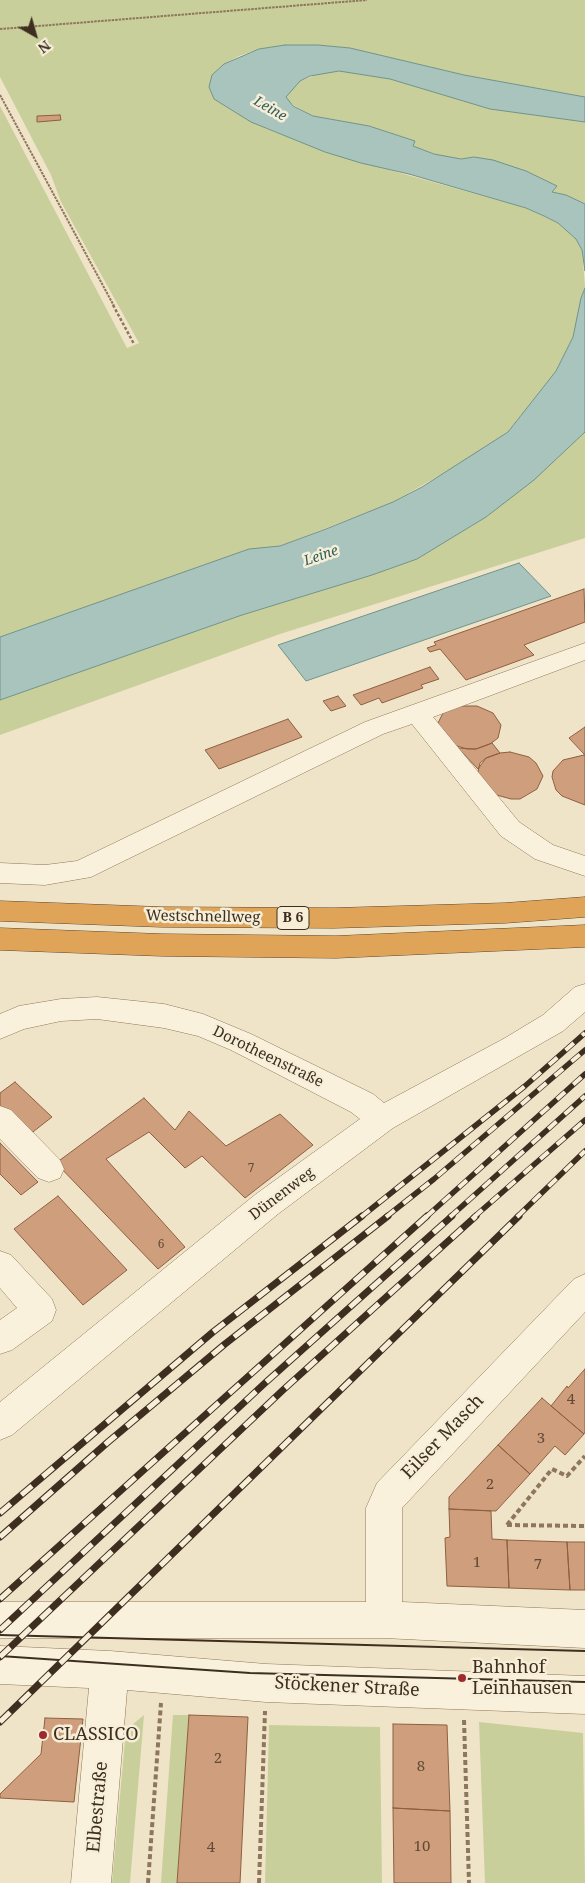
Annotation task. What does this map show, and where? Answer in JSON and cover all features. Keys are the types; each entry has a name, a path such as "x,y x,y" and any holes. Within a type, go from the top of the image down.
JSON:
{"highway":[{"name":"Westschnellweg","path":"0,911 162,917 334,918 504,913 585,908"},
{"name":"Westschnellweg","path":"0,939 162,945 336,947 585,936"}],"street":[{"path":"0,873 45,875 82,870 374,728 417,714 585,650"},
{"path":"417,714 510,830 544,852 585,866"},
{"name":"Dünenweg","path":"0,1423 50,1380 267,1204 382,1119 553,1023 585,996"},
{"name":"Dorotheenstraße","path":"0,1027 19,1018 62,1010 97,1008 164,1016 203,1026 242,1042 362,1104 382,1119"},
{"path":"0,1119 49,1169"},
{"path":"0,1265 40,1310 0,1339"},
{"name":"Eilser Masch","path":"384,1620 384,1508 389,1495 585,1290"},
{"path":"0,1620 384,1620 585,1629"},
{"name":"Stöckener Straße","path":"0,1665 110,1670 266,1683 464,1692 585,1695"},
{"name":"Elbestraße","path":"91,1883 110,1670"}],"path":[{"path":"0,30 367,0"},
{"path":"0,95 134,344"},
{"path":"585,1456 567,1476 552,1469 507,1525 585,1526"},
{"path":"258,1883 266,1683"},
{"path":"464,1692 470,1883"},
{"path":"148,1883 161,1700"}],"green space":[{"path":"0,0 585,0 585,97 464,75 350,48 318,45 285,45 259,49 239,56 224,64 212,75 209,87 214,99 230,109 265,128 325,152 526,208 558,223 576,239 582,250 585,286 573,337 556,371 508,432 468,459 393,502 280,546 249,549 0,637 0,106 127,348 139,343 61,202 51,175 0,77"},
{"path":"339,71 390,79 490,109 585,122 585,204 566,195 552,192 556,186 526,171 474,157 461,159 434,154 413,146 415,141 369,126 313,116 288,102 286,97 289,91 300,81 321,73"},
{"path":"585,432 585,538 280,634 0,735 0,700 242,615 372,575 417,559 486,517"},
{"path":"144,1715 130,1883 112,1883 126,1730"},
{"path":"173,1715 189,1715 177,1883 161,1883"},
{"path":"479,1722 583,1733 585,1883 485,1883"},
{"path":"269,1725 380,1727 382,1883 265,1883"}],"water":[{"name":"Leine","path":"285,45 318,45 350,48 464,75 585,97 585,122 490,109 390,79 339,71 310,76 300,81 286,97 293,106 313,116 369,126 415,141 413,146 434,154 461,159 474,157 493,160 526,171 557,186 552,192 566,195 585,204 585,271 582,250 576,239 558,223 544,216 526,208 325,152 251,122 214,99 209,87 212,75 224,64 259,49"},
{"name":"Leine","path":"585,288 585,432 534,480 486,517 417,559 372,575 242,615 0,700 0,637 249,549 280,546 393,502 422,487 508,432 556,371 573,337 581,298"},
{"path":"519,563 551,596 306,681 278,645"}],"building":[{"path":"60,115 61,120 37,122 37,116"},
{"path":"584,589 585,622 524,645 534,655 466,680 440,649 430,652 427,648 436,645 434,642"},
{"path":"430,667 439,679 421,685 423,688 382,703 379,698 361,705 353,695"},
{"path":"338,696 346,706 331,711 323,701"},
{"path":"458,706 477,706 493,713 501,725 498,738 490,744 476,749 467,749 450,744 437,725 443,713"},
{"path":"288,719 302,737 219,769 205,750"},
{"path":"585,727 585,755 569,738"},
{"path":"492,743 500,753 486,758 478,769 458,748 476,749"},
{"path":"510,752 529,757 536,763 543,776 537,789 520,799 511,799 493,794 477,776 480,763 486,758"},
{"path":"585,755 585,805 562,796 556,790 552,777 553,771 563,760"},
{"path":"15,1082 52,1117 29,1135 0,1106 0,1093"},
{"path":"144,1098 175,1130 189,1111 226,1146 280,1114 313,1145 245,1198 202,1156 185,1168 149,1132 106,1159 185,1247 158,1269 56,1163"},
{"path":"0,1143 38,1182 21,1195 0,1174"},
{"path":"58,1196 127,1270 83,1305 14,1229"},
{"path":"585,1369 584,1434 551,1406 567,1386 568,1388"},
{"path":"542,1398 584,1434 565,1455 555,1446 530,1474 498,1445"},
{"path":"498,1445 530,1474 496,1511 449,1509 449,1497"},
{"path":"449,1509 491,1511 492,1539 507,1540 509,1588 447,1586 445,1538 450,1537"},
{"path":"507,1540 567,1542 570,1590 509,1588"},
{"path":"567,1542 585,1542 585,1590 570,1590"},
{"path":"189,1715 248,1717 240,1883 177,1883"},
{"path":"45,1718 83,1719 74,1802 0,1798 0,1794 41,1754"},
{"path":"393,1724 447,1725 450,1811 393,1808"},
{"path":"393,1808 450,1811 451,1883 394,1883"}],"tram line":[{"path":"0,1635 585,1651"},
{"path":"0,1656 250,1673 585,1682"}],"railway":[{"path":"361,1217 525,1086 585,1033"},
{"path":"386,1217 434,1179 585,1050"},
{"path":"426,1217 585,1074"},
{"path":"450,1217 585,1096"},
{"path":"474,1217 585,1120"},
{"path":"517,1217 585,1151"},
{"path":"0,1513 213,1332 362,1216"},
{"path":"0,1537 108,1442 225,1344 388,1216"},
{"path":"0,1599 427,1216"},
{"path":"0,1630 265,1383 452,1216"},
{"path":"0,1657 283,1390 476,1216"},
{"path":"0,1722 519,1216"}],"place":[{"name":"Bahnhof Leinhausen","path":"462,1678"},
{"name":"CLASSICO","path":"43,1735"}]}
